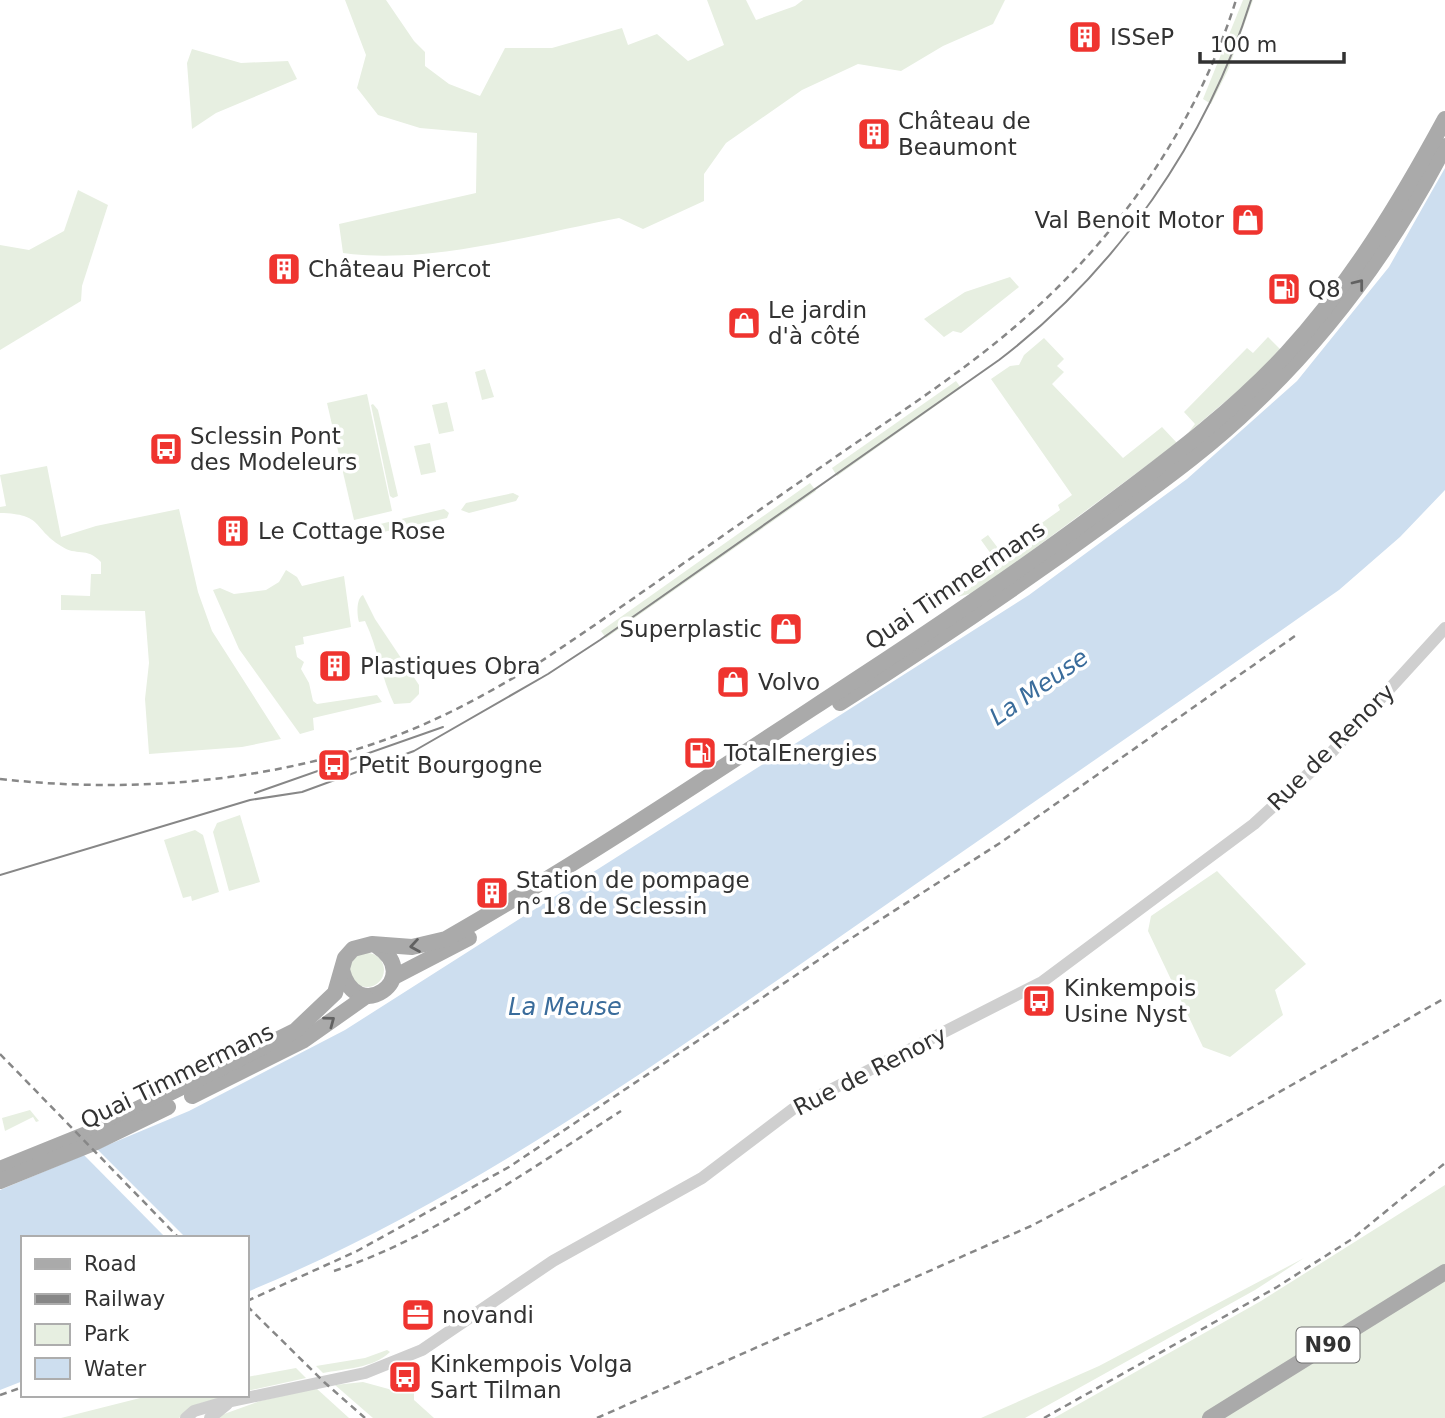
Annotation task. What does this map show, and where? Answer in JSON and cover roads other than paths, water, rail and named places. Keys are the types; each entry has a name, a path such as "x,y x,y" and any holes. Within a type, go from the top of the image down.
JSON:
{"main road":[{"name":"Quai Timmermans","path":"377,946 412,947 446,939 524,892 1007,580 1188,445 1242,399 1289,352 1334,296 1382,229 1416,174 1445,119"},
{"name":"Quai Timmermans","path":"394,977 471,937 863,688 1010,592 1197,455 1275,384 1355,289 1422,188 1445,146"},
{"path":"362,945 377,946 388,953 394,964 394,977 388,988 377,995 365,997 353,992 345,983 342,970 345,958 353,949 362,945"},
{"name":"Quai Timmermans","path":"0,1169 89,1133 295,1031 330,999 342,970"},
{"name":"Quai Timmermans","path":"0,1181 96,1142 304,1040 365,997"},
{"name":"N90","path":"1210,1418 1445,1272"}],"street":[{"name":"Rue de Renory","path":"186,1418 200,1409 300,1385 365,1373 422,1350 553,1261 702,1178 793,1109 1042,982 1254,824 1330,754 1445,628"},
{"name":"Rue de Renory","path":"210,1418 228,1404"}],"water":[{"name":"La Meuse","path":"1445,168 1445,490 1400,537 1339,590 612,1093 470,1180 398,1221 323,1258 248,1292 248,1236 21,1236 21,1382 0,1390 0,1190 189,1111 345,1030 1029,595 1187,479 1297,381 1389,267"}],"tram line":[{"path":"0,875 250,800 302,792 414,751 548,674 600,640 999,360 1042,325 1082,286 1119,244 1183,152 1210,103 1251,0"},
{"path":"255,793 443,727"}],"railway":[{"path":"0,779 103,785 155,784 259,773 310,762 360,748 425,724 476,699 540,662 928,393 984,352 1036,308 1100,241 1130,205 1156,167 1202,86 1221,44 1236,0"},
{"path":"248,1301 357,1251 509,1167 847,941 1000,843 1295,636"},
{"path":"597,1418 1031,1226 1186,1145 1445,998"},
{"path":"0,1054 177,1236"},
{"path":"334,1271 410,1239 482,1200 621,1111"},
{"path":"1044,1418 1277,1287 1352,1239 1445,1163"},
{"path":"248,1307 324,1382 365,1418"},
{"path":"0,1395 21,1388"}],"place":[{"name":"ISSeP","path":"1085,37"},
{"name":"Château de Beaumont","path":"874,134"},
{"name":"Val Benoit Motor","path":"1248,220"},
{"name":"Château Piercot","path":"284,269"},
{"name":"Q8","path":"1284,289"},
{"name":"Le jardin d'à côté","path":"744,323"},
{"name":"Sclessin Pont des Modeleurs","path":"166,449"},
{"name":"Le Cottage Rose","path":"233,531"},
{"name":"Superplastic","path":"786,629"},
{"name":"Plastiques Obra","path":"335,666"},
{"name":"Volvo","path":"733,682"},
{"name":"TotalEnergies","path":"700,753"},
{"name":"Petit Bourgogne","path":"334,765"},
{"name":"Station de pompage n°18 de Sclessin","path":"492,893"},
{"name":"Kinkempois Usine Nyst","path":"1039,1001"},
{"name":"novandi","path":"418,1315"},
{"name":"Kinkempois Volga Sart Tilman","path":"405,1377"}]}
